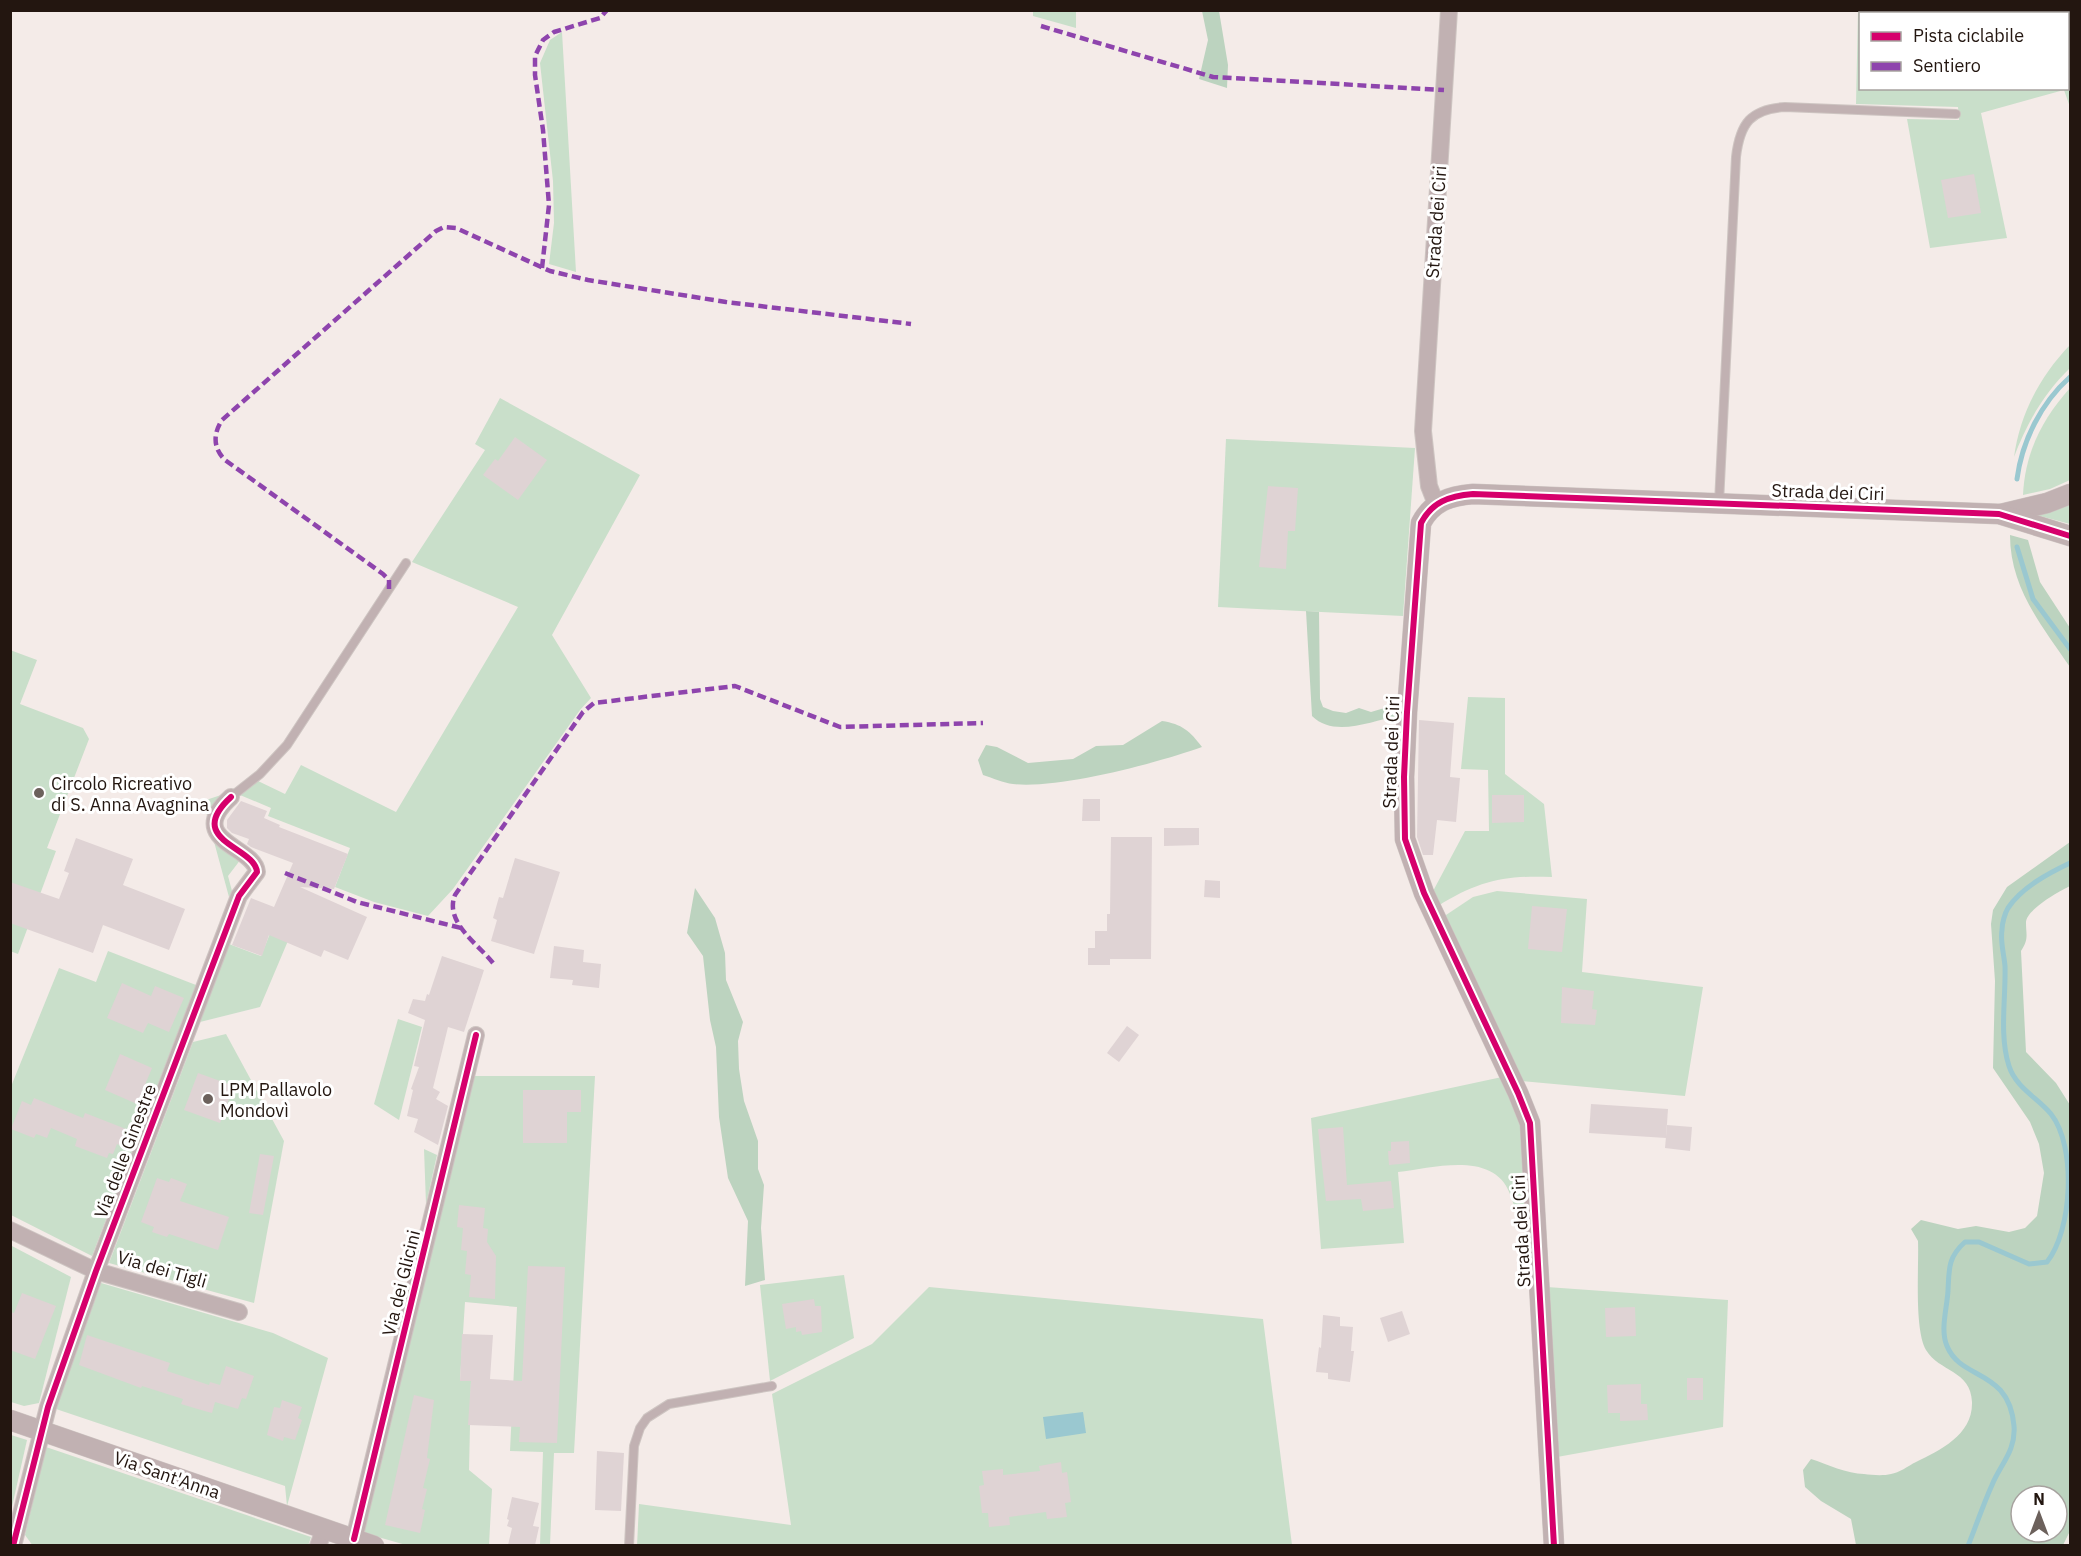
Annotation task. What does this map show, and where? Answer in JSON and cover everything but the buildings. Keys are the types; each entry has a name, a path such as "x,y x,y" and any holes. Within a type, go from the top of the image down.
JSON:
{"street":[{"name":"Strada dei Ciri","path":"1436,504 1429,486 1423,431 1449,10"},
{"name":"Strada dei Ciri","path":"1554,1545 1530,1124 1518,1093 1424,894 1405,839 1405,755 1419,532 1425,516 1436,504 1453,497 1473,494 1999,514"},
{"path":"1999,514 2047,503 2070,494"},
{"path":"1999,514 2070,536"},
{"name":"Via delle Ginestre","path":"13,1545 40,1430 96,1271 239,896 257,874 257,867 251,860 227,844 217,831 217,816 231,797"},
{"name":"Via dei Glicini","path":"354,1539 476,1035"},
{"name":"Via dei Tigli","path":"10,1230 96,1271 239,1312"},
{"name":"Via Sant'Anna","path":"10,1420 321,1538 354,1539 374,1545"}],"lane":[{"path":"1719,503 1736,156 1738,139 1745,124 1767,108 1785,107 1956,114"},
{"path":"231,797 260,774 287,745 406,563"},
{"path":"629,1545 634,1451 637,1434 646,1418 669,1404 772,1386"}],"green space":[{"path":"2044,10 2045,12 1859,12 1859,90 2064,90 1981,113 2007,238 1930,248 1907,119 1959,120 1958,107 1856,104 1858,11"},
{"path":"1033,11 1076,11 1076,28 1033,16"},
{"path":"1202,11 1219,11 1228,65 1227,88 1199,79 1208,40"},
{"path":"562,32 576,272 549,264 554,223 553,181 540,63 550,40"},
{"path":"2069,60 2070,63 2070,107 2064,90 2069,90"},
{"path":"2070,345 2070,368 2037,409 2014,457 2021,426 2033,397 2049,370"},
{"path":"2070,388 2070,480 2050,489 2023,495 2027,465 2037,437 2051,412"},
{"path":"500,398 640,475 552,635 591,698 580,710 453,889 428,916 374,902 335,887 350,848 268,816 271,808 240,795 258,781 285,794 301,765 396,812 518,607 412,562 485,450 475,444"},
{"path":"1226,439 1415,448 1403,616 1218,607"},
{"path":"2070,504 2070,524 2036,515"},
{"path":"2010,535 2028,540 2040,582 2070,628 2070,667 2039,621 2022,589 2011,554"},
{"path":"1306,611 1319,612 1320,699 1323,707 1346,713 1359,708 1371,712 1398,704 1398,716 1342,727 1321,723 1312,716"},
{"name":"Circolo Ricreativo di S. Anna Avagnina","path":"10,650 37,660 20,704 83,728 89,739 47,848 56,851 18,954 10,951"},
{"path":"1468,697 1505,698 1505,774 1544,804 1552,877 1520,877 1492,881 1452,897 1438,906 1432,893 1465,831 1489,831 1488,770 1461,769"},
{"path":"1162,721 1185,729 1202,747 1082,779 1033,785 1009,783 983,775 978,760 986,745 997,747 1028,763 1073,759 1096,746 1123,745"},
{"path":"227,793 213,808 241,859 228,876 232,891 229,897 203,801"},
{"path":"2070,842 2070,886 2044,901 2031,912 2027,918 2026,940 2021,951 2026,1052 2056,1083 2070,1105 2070,1531 2069,1533 2069,1484 2009,1484 2009,1544 2063,1545 1856,1545 1851,1519 1821,1501 1805,1487 1803,1470 1811,1459 1857,1474 1894,1473 1953,1440 1967,1424 1971,1414 1972,1402 1966,1383 1932,1357 1922,1340 1918,1313 1918,1241 1911,1229 1921,1220 1958,1229 1976,1226 2009,1232 2025,1228 2037,1216 2044,1173 2039,1144 2030,1122 1993,1068 1995,981 1991,924 1993,910 2007,887"},
{"path":"695,888 715,918 725,953 726,980 743,1022 738,1041 739,1069 744,1101 758,1141 758,1169 764,1185 761,1228 765,1280 745,1286 748,1221 728,1178 719,1117 716,1047 710,1020 703,956 687,933"},
{"path":"1497,891 1587,899 1582,972 1703,987 1685,1096 1521,1081 1443,917 1473,897"},
{"path":"275,921 293,929 260,1007 200,1022 229,944 261,956"},
{"path":"108,951 196,985 92,1256 11,1215 10,1089 59,968 96,982"},
{"path":"398,1019 422,1027 399,1120 374,1104"},
{"path":"226,1034 284,1141 254,1303 109,1263 193,1042"},
{"path":"473,1076 595,1076 574,1453 554,1453 550,1545 540,1545 543,1452 510,1451 517,1307 465,1302 460,1380 471,1381 469,1470 492,1489 489,1545 406,1545 364,1533"},
{"path":"1502,1077 1523,1129 1529,1235 1520,1222 1510,1194 1502,1180 1491,1171 1477,1167 1445,1166 1398,1172 1404,1243 1321,1249 1311,1118"},
{"path":"424,1149 437,1155 426,1204"},
{"path":"10,1245 71,1277 39,1403 24,1406 11,1402"},
{"path":"844,1275 854,1338 770,1381 760,1285"},
{"path":"101,1283 273,1333 328,1358 287,1506 285,1486 56,1409"},
{"path":"929,1287 1263,1319 1292,1545 637,1546 639,1504 791,1525 772,1394 872,1344"},
{"path":"1547,1287 1728,1300 1723,1427 1557,1457"},
{"path":"11,1435 27,1440 11,1511"},
{"path":"46,1447 311,1537 308,1546 33,1546 25,1535"}],"water":[{"path":"1083,1412 1086,1433 1046,1439 1043,1417"}],"waterway":[{"path":"2017,479 2028,437 2050,399 2070,377"},
{"path":"2017,547 2033,599 2070,649"},
{"path":"1968,1546 1992,1485 2013,1443 2014,1426 2010,1407 2003,1394 1994,1384 1963,1365 1947,1346 1944,1326 1949,1270 1952,1258 1965,1242 1979,1242 2029,1264 2047,1262 2062,1230 2068,1189 2065,1147 2051,1114 2017,1081 2012,1074 2006,1054 2004,1042 2005,966 2002,934 2005,915 2014,900 2036,881 2070,863"}],"marked path":[{"path":"542,268 549,205 535,56 543,40 554,32 600,18 607,10"},
{"path":"1041,26 1213,77 1444,90"},
{"path":"389,589 389,580 383,574 225,460 216,446 216,436 222,420 436,231 444,227 456,228 550,271 588,280 726,302 911,324"},
{"path":"493,963 458,923 453,905 455,895 583,712 594,703 735,686 840,727 983,723"},
{"path":"285,873 357,902 461,928"}],"cycle path":[{"path":"1554,1546 1530,1123 1424,893 1405,839 1404,777 1407,712 1421,523 1430,510 1442,501 1473,494 1999,514 2070,536"},
{"path":"13,1546 48,1407 96,1271 239,896 257,872 253,863 218,833 215,824 218,812 231,797"},
{"path":"354,1539 476,1035"}],"place":[{"name":"Circolo Ricreativo di S. Anna Avagnina","path":"39,793"},
{"name":"LPM Pallavolo Mondovì","path":"208,1099"}]}
